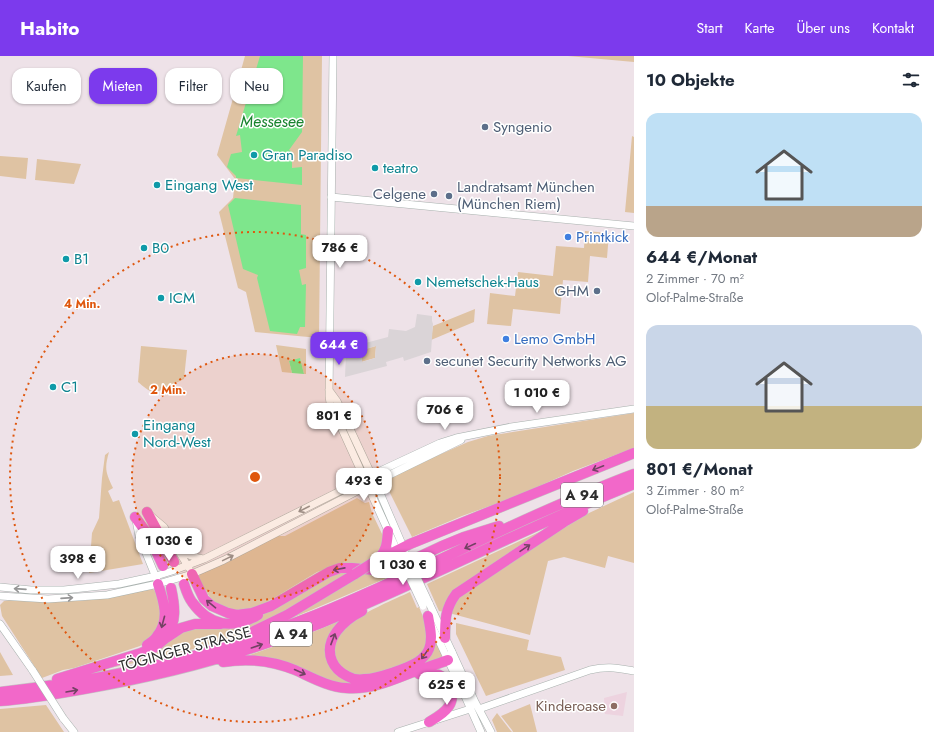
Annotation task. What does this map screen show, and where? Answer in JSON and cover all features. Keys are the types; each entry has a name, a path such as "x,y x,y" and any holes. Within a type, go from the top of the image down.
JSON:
{"highway":[{"path":"374,562 402,553 410,544 634,453"},
{"name":"TÖGINGER STRASSE","path":"0,692 71,682 128,671 231,645 317,614 350,600 530,517 634,474"},
{"name":"TÖGINGER STRASSE","path":"0,702 104,686 154,675 239,652 275,640 321,623 549,519 634,484"},
{"path":"445,638 445,617 456,594 564,522 590,507 634,488"},
{"path":"147,512 174,562"},
{"path":"135,517 149,536 163,566"},
{"path":"22,689 141,653 154,648 181,628 195,624 231,624 244,622 329,572 340,568 385,570 395,568 464,537 530,517"},
{"path":"231,645 245,635 287,615 374,562 384,553 388,531"},
{"path":"190,570 204,599 218,609 237,615 252,613 271,606"},
{"path":"131,656 145,647 157,636 163,626 165,603 157,580"},
{"path":"184,584 191,600 200,613 221,624"},
{"path":"166,638 170,632 174,615 171,588"},
{"path":"385,595 375,605 350,618 334,635 330,650 332,661 338,670 347,677 370,679 418,662 427,653 430,645 428,616"},
{"path":"193,665 250,659 272,662 329,685 356,689 376,686 450,656"},
{"path":"407,674 435,673 441,676 449,684 452,693 450,706 429,722"}],"main road":[{"path":"333,56 329,396 330,403 367,486 388,531 402,553"},
{"path":"331,197 634,226"},
{"path":"329,390 337,401 373,479 402,553 426,604 445,638 450,656"},
{"path":"0,596 32,599 65,599 107,595 224,560 367,486 373,479 440,443 456,438 511,427 634,409"},
{"path":"190,570 204,559 364,479 373,479"},
{"path":"147,512 164,526 190,570"},
{"path":"135,517 139,536 157,580"},
{"path":"250,536 254,545"},
{"path":"179,551 204,559"},
{"path":"0,587 42,590 71,590 157,580"},
{"path":"426,604 428,616 468,693 480,709 491,732"},
{"path":"0,624 74,732"},
{"path":"398,732 471,707 480,709 590,670 605,667 634,671"},
{"path":"468,693 471,707 480,732"},
{"path":"480,709 479,715 487,732"}],"shaded area":[{"path":"245,56 322,56 319,338 255,332 246,292 238,288 219,212 233,198 235,179 217,155 231,104 283,104 283,68 242,68"},
{"path":"568,56 634,56 634,62"},
{"path":"632,136 634,137 634,213 625,212"},
{"path":"0,156 28,158 26,179 0,176"},
{"path":"37,159 81,164 74,184 35,180"},
{"path":"585,231 609,233 607,258 590,256 588,282 563,280 560,314 513,309 511,326 487,324 490,293 515,296 518,272 553,276 556,246 584,248"},
{"path":"475,309 474,322 431,340 433,326"},
{"path":"417,314 432,316 433,324 431,352 404,361 403,357 386,362 387,366 345,377 346,353 357,354 358,345 388,337 389,329 406,331 415,327","holes":["376,346 375,358 362,362 362,350"]},
{"path":"276,345 306,349 306,374 304,374 300,359 289,361 292,373 282,372"},
{"path":"141,346 187,350 184,379 155,393 144,387 138,382"},
{"path":"376,346 375,358 361,362 362,350"},
{"path":"634,413 634,448 573,471 515,497 462,516 412,537 387,486 390,479 414,466 468,442 488,436"},
{"path":"109,452 106,471 113,488 108,491 113,502 119,500 143,564 89,573 92,533 99,518 105,455"},
{"path":"634,492 634,563 608,556 605,568 564,557 548,561 530,635 449,613 453,605 461,596 549,537 589,513"},
{"path":"357,498 365,503 369,502 372,513 383,536 383,543 376,557 363,563 349,563 317,572 264,604 246,611 230,611 214,603 198,580 200,573 278,536 285,536"},
{"path":"552,526 465,585 444,612 439,611 427,584"},
{"path":"400,569 401,572 280,623 368,572"},
{"path":"338,572 351,572 253,630 232,638 186,651 90,672 185,630 254,620 328,575"},
{"path":"153,589 161,601 161,622 147,642 140,646 42,678 2,616 0,605 4,601 11,600 57,602 88,600"},
{"path":"410,592 424,619 428,636 425,651 416,660 397,667 392,667 386,671 353,677 336,662 333,643 336,635 354,620 366,613"},
{"path":"342,620 327,643 342,679 414,667 434,633 443,656 440,660 376,682 341,685 244,657 301,637"},
{"path":"456,623 529,640 527,650 561,657 565,670 486,696 456,634"},
{"path":"0,652 13,675 0,676"},
{"name":"Kinderoase","path":"627,692 623,716 605,714 604,698"},
{"path":"530,704 537,732 513,732 501,716"},
{"path":"46,705 64,732 0,732 0,709"},
{"path":"497,713 512,732 497,732 492,720"}],"water":[{"name":"Messesee","path":"260,56 303,56 302,132 289,150 292,152 292,168 302,167 302,185 236,178 236,176 227,167 231,154 242,152 240,135 236,136 246,104 283,104 283,68 256,68"},
{"path":"235,198 301,205 301,234 306,235 306,268 299,270 302,285 306,284 305,327 300,327 297,334 270,331 257,278 258,275 243,269 228,205"},
{"path":"300,358 304,374 292,373 289,361"}],"place":[{"name":"Syngenio","path":"485,127"},
{"name":"Gran Paradiso","path":"254,155"},
{"name":"teatro","path":"375,168"},
{"name":"Eingang West","path":"157,185"},
{"name":"Celgene","path":"434,194"},
{"name":"Landratsamt München (München Riem)","path":"449,196"},
{"name":"Printkick","path":"568,237"},
{"name":"B0","path":"144,248"},
{"name":"B1","path":"66,259"},
{"name":"Nemetschek-Haus","path":"418,282"},
{"name":"GHM","path":"597,291"},
{"name":"ICM","path":"161,298"},
{"name":"Lemo GmbH","path":"506,339"},
{"name":"secunet Security Networks AG","path":"427,361"},
{"name":"C1","path":"53,387"},
{"name":"Eingang Nord-West","path":"135,434"},
{"name":"Kinderoase","path":"614,706"}]}
